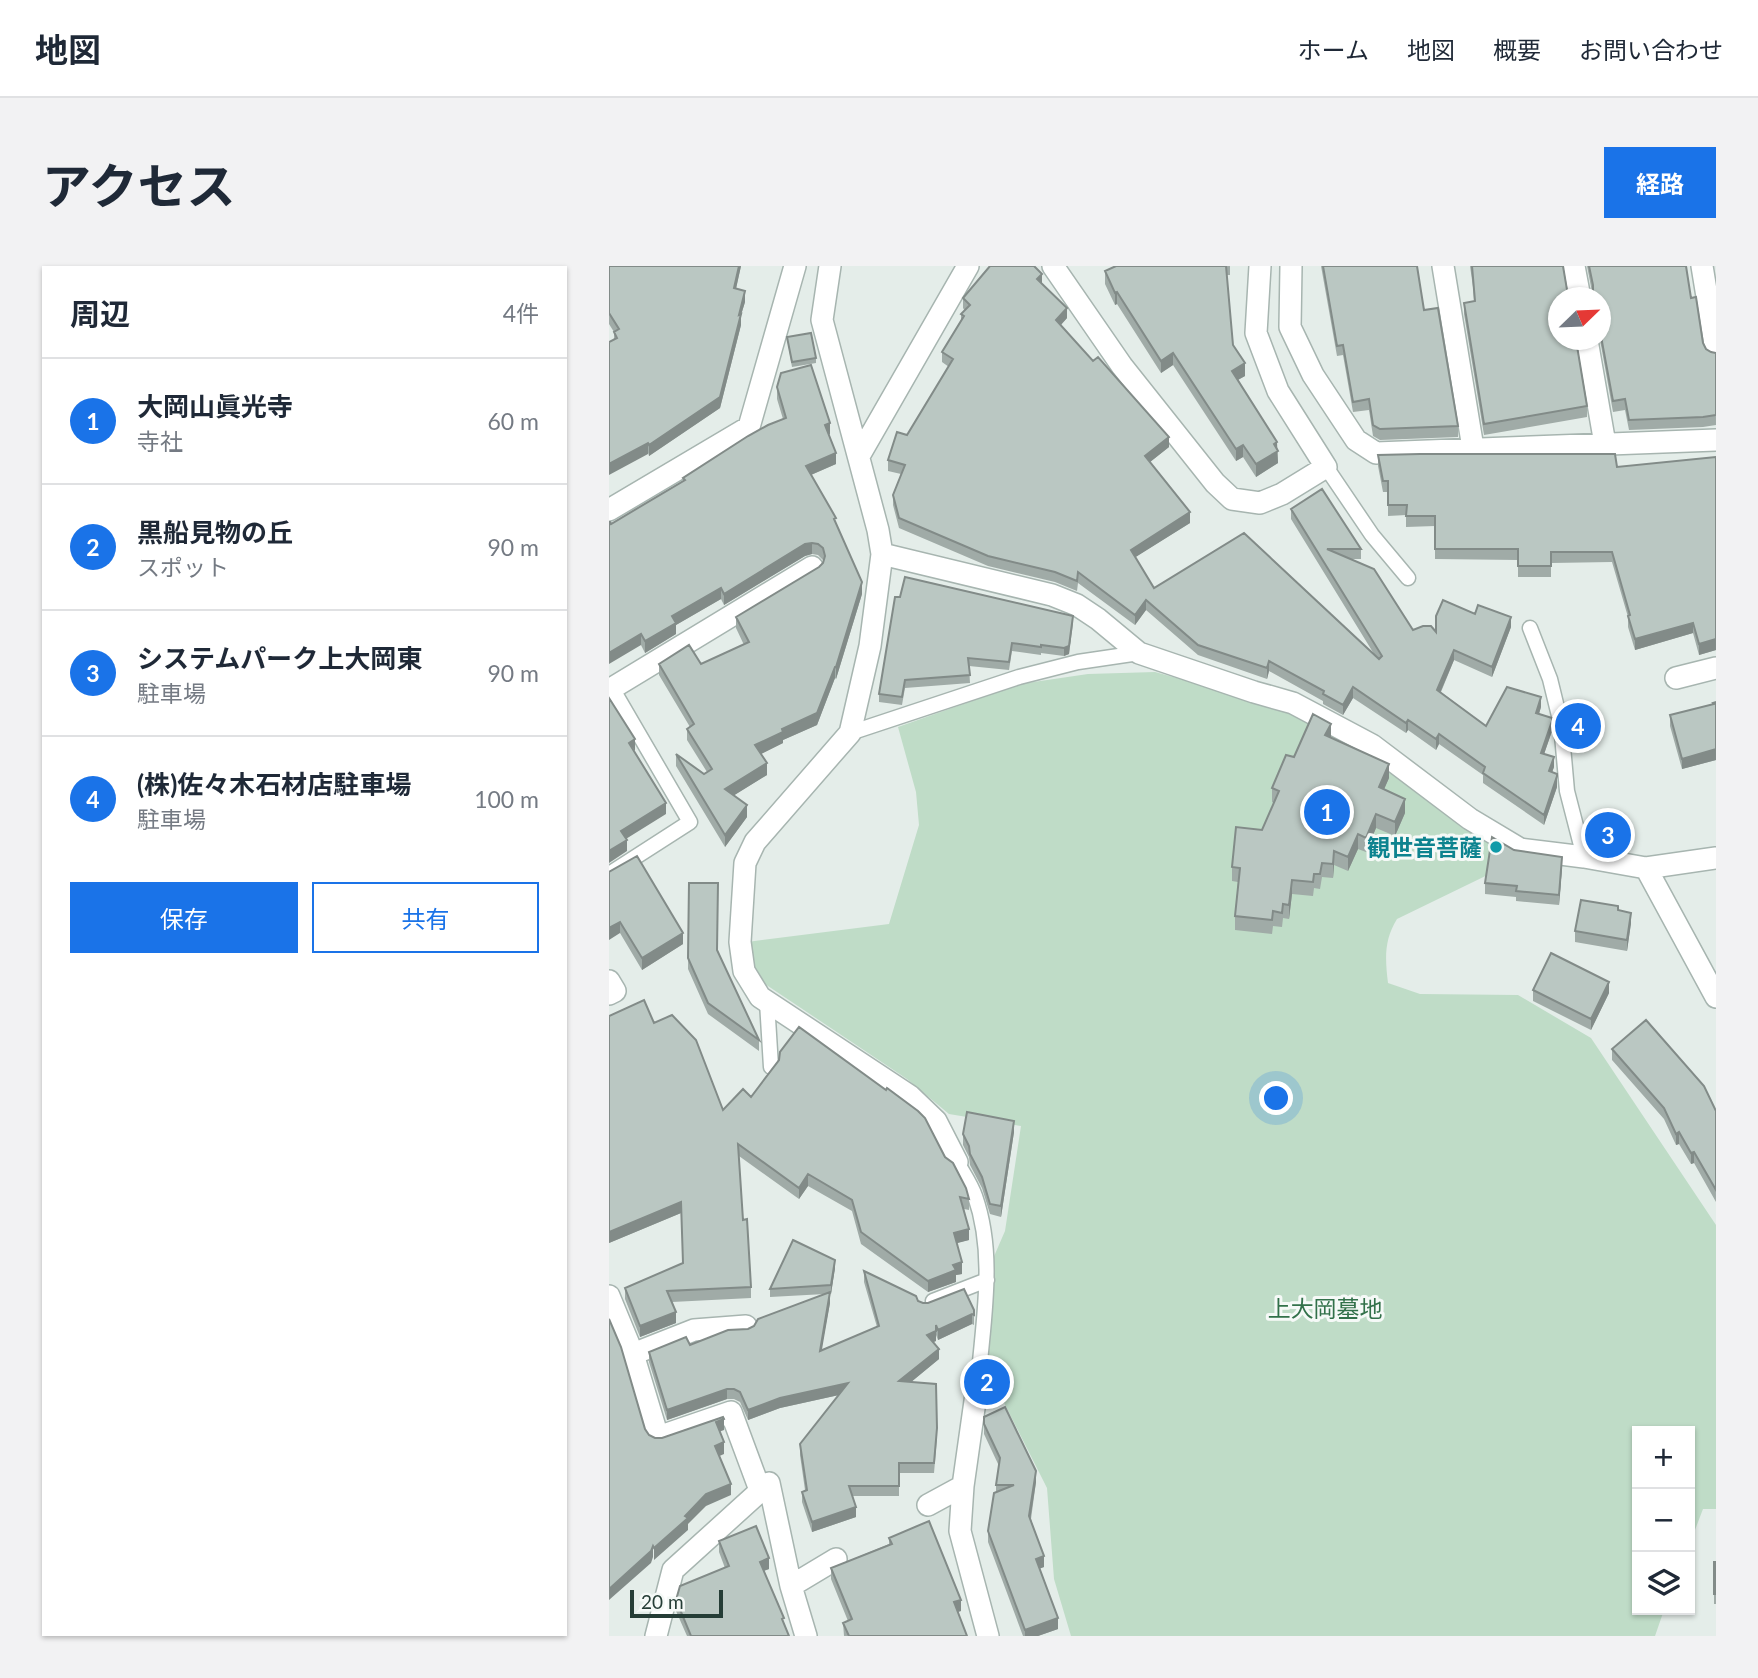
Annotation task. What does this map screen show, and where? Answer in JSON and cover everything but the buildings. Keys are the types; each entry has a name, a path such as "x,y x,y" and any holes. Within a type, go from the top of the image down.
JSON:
{"street":[{"path":"609,510 749,427 795,266"},
{"path":"830,266 822,320 859,456 871,534 882,554 870,646 850,733 755,842 745,863 740,942 744,971 760,997 910,1096 936,1121 957,1162"},
{"path":"859,456 968,266"},
{"path":"1053,266 1122,366 1215,483 1232,499 1260,503 1282,494 1326,467 1278,390 1256,333 1260,266"},
{"path":"1291,266 1290,327 1313,375 1356,440 1376,453 1716,440"},
{"path":"1443,266 1473,448"},
{"path":"1574,266 1578,287"},
{"path":"1702,266 1716,351"},
{"path":"1589,350 1605,444"},
{"path":"882,554 1052,595 1077,605 1139,653 1293,703 1372,744 1470,819 1520,849 1646,868 1716,858"},
{"path":"611,689 812,567"},
{"path":"1676,678 1716,668"},
{"path":"1646,868 1716,997"},
{"path":"609,981 615,991 609,994"},
{"path":"609,1296 633,1354 658,1437 731,1412 760,1490"},
{"path":"633,1354 694,1330 746,1326"},
{"path":"979,1373 963,1486 960,1531 988,1636"},
{"path":"656,1636 673,1570 769,1483 791,1586 807,1636"},
{"path":"928,1505 963,1486"},
{"path":"791,1586 836,1559"}],"lane":[{"path":"1326,467 1372,535 1408,578"},
{"path":"1530,628 1550,679 1561,724 1567,791 1584,857"},
{"path":"850,733 1019,677 1078,662 1139,653"},
{"path":"609,874 691,822 611,689"},
{"path":"767,1002 771,1067"},
{"path":"957,1162 975,1195 986,1244 987,1280 979,1373"},
{"path":"925,1304 987,1280"}],"green space":[{"name":"上大岡墓地","path":"1155,672 1289,709 1357,741 1456,822 1492,840 1504,867 1397,919 1387,950 1388,983 1420,994 1518,995 1591,1038 1716,1225 1716,1509 1703,1509 1695,1530 1695,1426 1632,1426 1632,1615 1662,1615 1655,1636 1071,1636 1054,1579 1047,1488 987,1369 992,1318 992,1261 1005,1231 1021,1126 949,1114 907,1079 759,980 747,942 889,924 919,825 916,792 898,727 1020,684 1088,674"}],"place":[{"name":"(株)佐々木石材店駐車場","path":"1578,726"},
{"name":"大岡山眞光寺","path":"1327,812"},
{"name":"システムパーク上大岡東","path":"1608,835"},
{"name":"観世音菩薩","path":"1496,847"},
{"name":"黒船見物の丘","path":"987,1382"}]}
